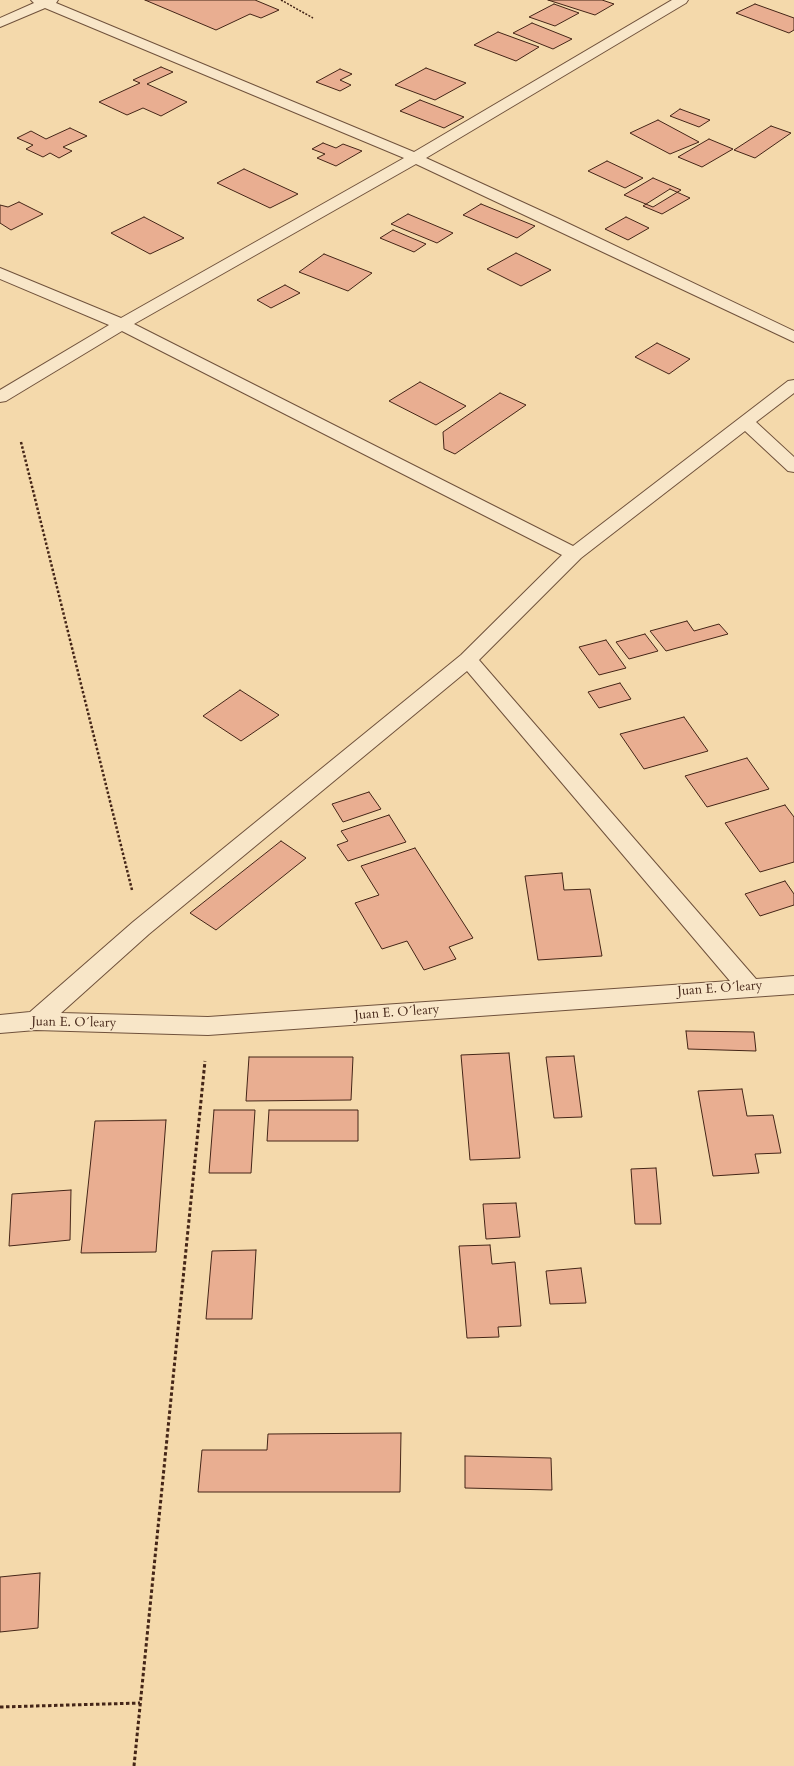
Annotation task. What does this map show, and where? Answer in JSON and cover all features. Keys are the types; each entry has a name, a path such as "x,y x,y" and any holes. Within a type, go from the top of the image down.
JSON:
{"street":[{"path":"0,398 122,324 415,158 681,0"},
{"path":"0,23 44,1 415,158 554,222 794,337"},
{"path":"0,273 122,324 574,554"},
{"path":"36,1021 141,928 468,660 574,554 794,386"},
{"path":"746,422 794,467"},
{"path":"468,660 749,987"},
{"name":"Juan E. O´leary","path":"0,1024 36,1021 208,1026 794,985"}],"path":[{"path":"281,0 313,18"},
{"path":"21,442 141,928"},
{"path":"134,1766 208,1026"},
{"path":"0,1707 140,1703"}],"building":[{"path":"145,0 255,0 279,10 261,18 250,14 216,30"},
{"path":"548,0 602,0 614,4 595,15"},
{"path":"554,4 579,13 555,26 529,17"},
{"path":"755,4 794,18 794,30 789,33 736,13"},
{"path":"532,23 572,39 553,49 513,33"},
{"path":"498,32 539,47 516,61 474,45"},
{"path":"161,67 173,72 147,84 187,102 161,116 143,108 127,115 99,102 140,83 133,80"},
{"path":"426,68 466,83 435,100 395,85"},
{"path":"340,69 352,74 340,80 351,85 340,91 316,82"},
{"path":"420,100 464,117 444,128 400,111"},
{"path":"680,109 710,120 699,127 670,116"},
{"path":"658,120 699,142 670,154 630,133"},
{"path":"771,126 791,133 755,158 734,150"},
{"path":"70,128 87,136 63,147 72,151 59,158 50,153 43,157 26,149 33,145 17,138 31,131 46,139"},
{"path":"709,139 733,149 702,167 678,157"},
{"path":"323,143 336,148 343,144 362,151 336,166 317,158 325,154 312,149"},
{"path":"607,161 643,178 625,188 588,171"},
{"path":"244,169 298,194 270,208 217,183"},
{"path":"653,178 681,190 653,207 624,195"},
{"path":"670,189 690,198 662,214 643,206"},
{"path":"19,202 43,214 11,230 0,223 0,205 8,207"},
{"path":"481,204 535,226 517,238 463,215"},
{"path":"408,214 453,233 437,243 391,224"},
{"path":"144,217 184,238 150,254 111,233"},
{"path":"626,217 649,228 628,240 605,229"},
{"path":"393,230 426,244 414,252 380,238"},
{"path":"516,253 551,270 521,286 487,269"},
{"path":"324,254 372,273 348,291 299,272"},
{"path":"285,285 300,293 271,308 257,300"},
{"path":"657,343 690,359 669,374 635,357"},
{"path":"420,382 466,406 436,425 389,401"},
{"path":"500,393 526,405 455,454 444,449 443,432"},
{"path":"687,621 694,631 719,624 728,634 666,651 650,631"},
{"path":"645,634 658,651 629,659 616,642"},
{"path":"606,640 626,668 599,675 579,647"},
{"path":"620,683 631,699 599,708 588,692"},
{"path":"240,690 279,715 241,741 203,716"},
{"path":"684,717 708,751 644,769 620,734"},
{"path":"747,758 769,789 707,807 685,776"},
{"path":"369,792 381,809 343,822 332,804"},
{"path":"785,805 794,817 794,862 760,872 725,823"},
{"path":"389,815 406,842 348,861 337,845 348,841 341,831"},
{"path":"281,841 306,858 216,930 190,913"},
{"path":"415,848 473,938 449,947 456,959 424,970 407,941 382,949 355,903 379,895 361,866"},
{"path":"562,873 564,890 590,889 602,956 538,960 525,876"},
{"path":"785,881 794,894 794,905 760,916 745,894"},
{"path":"686,1031 754,1032 756,1051 688,1049"},
{"path":"509,1053 520,1158 470,1160 461,1055"},
{"path":"574,1056 582,1117 554,1118 546,1057"},
{"path":"249,1057 353,1057 351,1100 246,1101"},
{"path":"742,1089 747,1116 773,1115 781,1153 755,1154 759,1173 713,1176 698,1091"},
{"path":"214,1110 255,1110 251,1173 209,1173"},
{"path":"269,1110 358,1110 358,1141 267,1141"},
{"path":"166,1120 156,1252 81,1253 95,1121"},
{"path":"656,1168 661,1224 635,1224 631,1169"},
{"path":"71,1190 70,1240 9,1246 12,1194"},
{"path":"516,1203 520,1237 486,1239 483,1204"},
{"path":"490,1245 492,1264 515,1262 521,1326 498,1327 499,1337 467,1338 459,1246"},
{"path":"256,1250 252,1319 206,1319 212,1251"},
{"path":"581,1268 586,1303 550,1304 546,1271"},
{"path":"401,1433 400,1492 198,1492 202,1450 267,1450 268,1434"},
{"path":"465,1456 551,1458 552,1490 465,1488"},
{"path":"40,1573 38,1628 0,1632 0,1577"}]}
